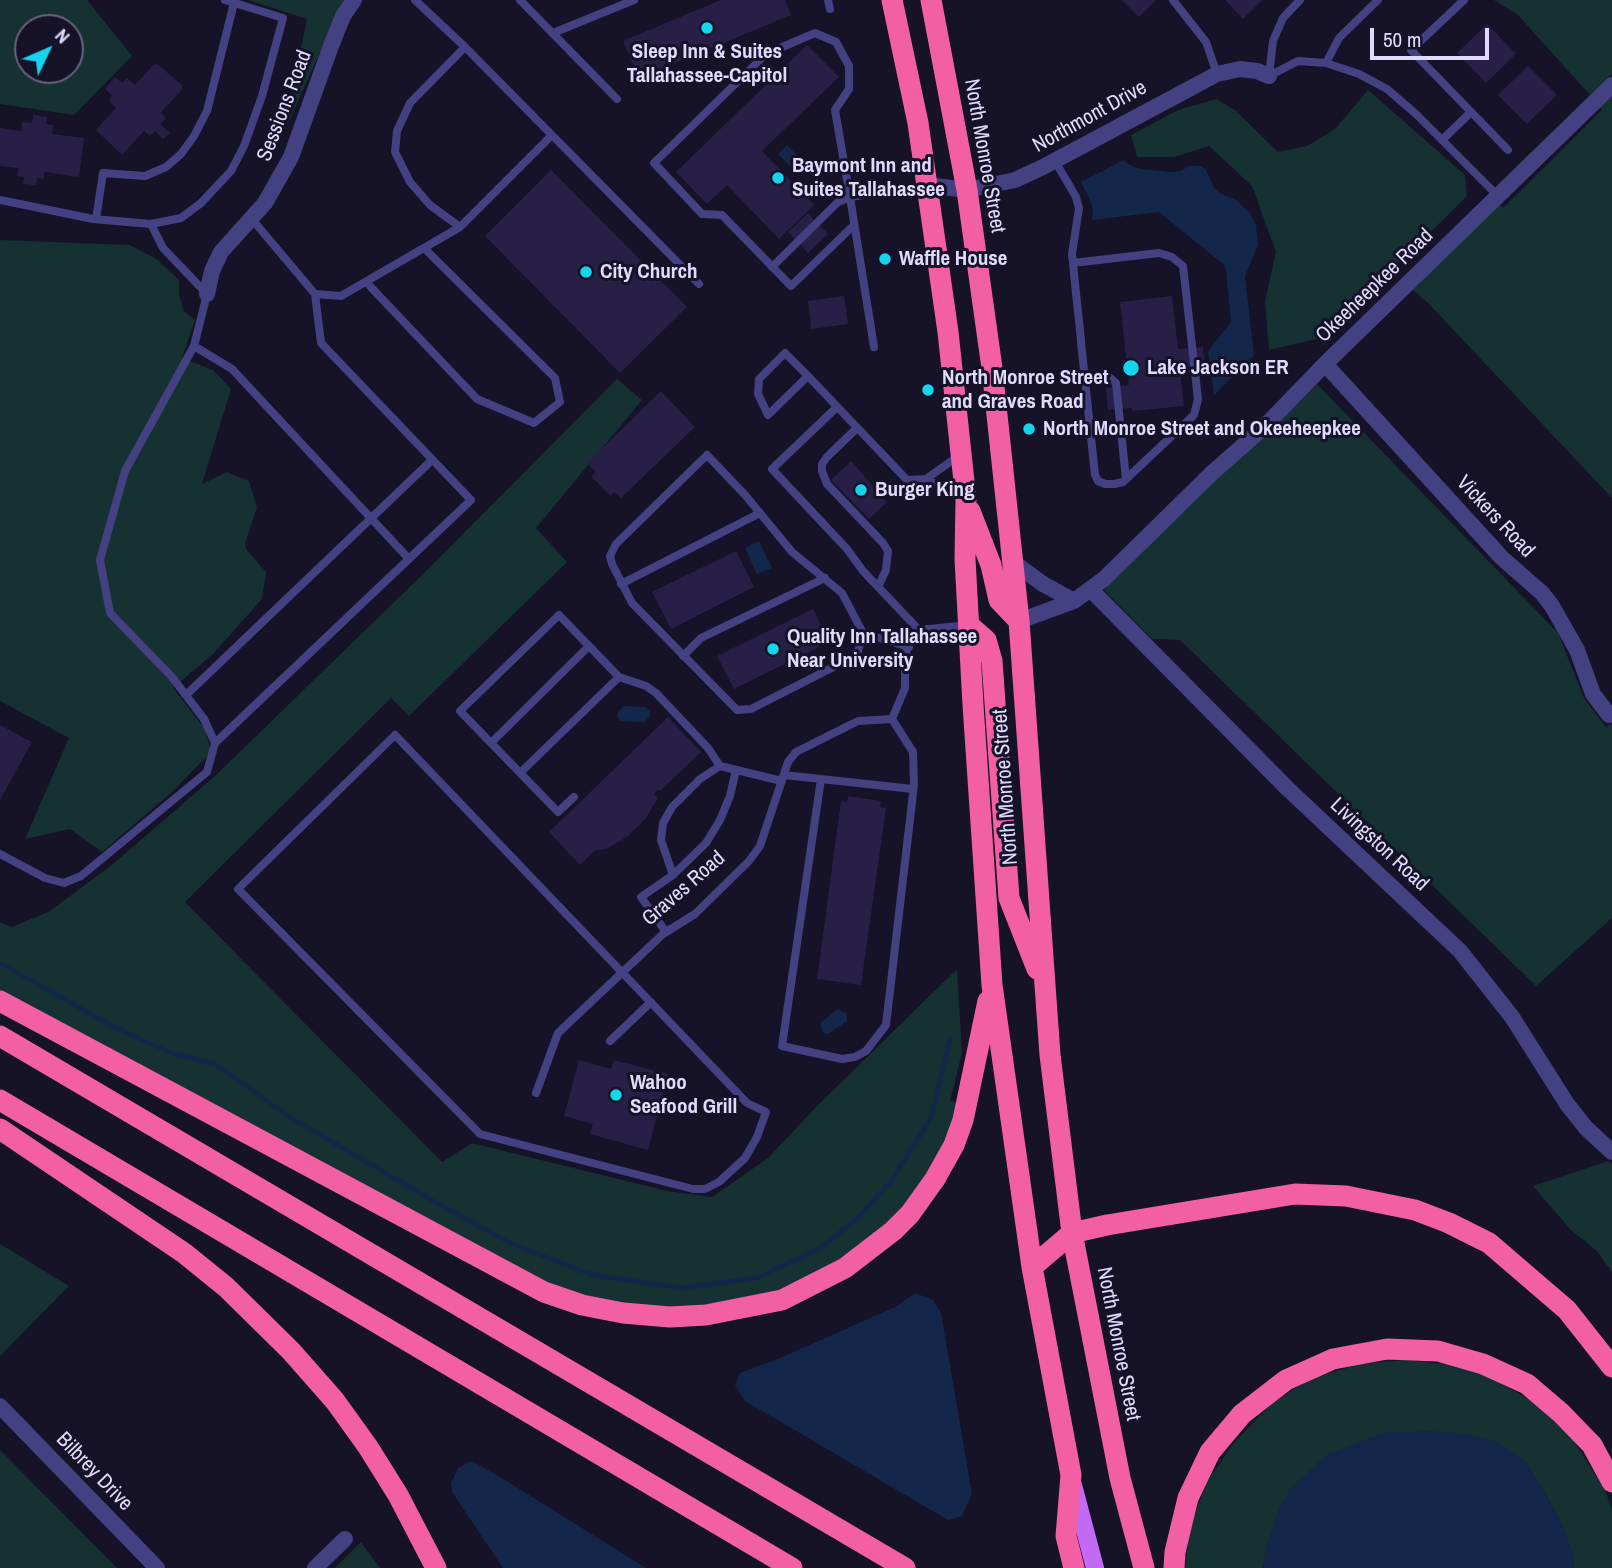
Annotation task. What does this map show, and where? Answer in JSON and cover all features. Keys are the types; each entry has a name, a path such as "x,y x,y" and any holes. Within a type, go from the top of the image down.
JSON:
{"highway":[{"name":"North Monroe Street","path":"892,0 918,123 948,332 966,500 965,559 972,705 992,985 1032,1268 1071,1475"},
{"name":"North Monroe Street","path":"931,0 967,190 992,368 1019,621 1050,1055 1072,1233 1120,1478 1144,1568"},
{"path":"966,500 991,565 999,600 1019,621"},
{"path":"970,625 986,640 992,661 1009,898 1044,989"},
{"path":"0,1001 544,1292 582,1305 623,1313 670,1317 706,1315 782,1300 845,1268 893,1231 935,1179 954,1144 963,1120 992,985"},
{"path":"0,1036 905,1568"},
{"path":"0,1100 792,1568"},
{"path":"0,1129 184,1253 226,1287 291,1351 335,1401 368,1447 398,1495 436,1568"},
{"path":"1032,1268 1072,1233 1295,1194 1346,1196 1415,1210 1489,1243 1567,1310 1612,1367"},
{"path":"1174,1568 1175,1552 1188,1498 1210,1452 1242,1414 1275,1388 1286,1380 1333,1359 1387,1349 1438,1351 1483,1364 1527,1384 1561,1413 1592,1445 1612,1482"},
{"path":"1071,1475 1066,1536 1074,1568"}],"main road":[{"name":"North Monroe Street","path":"1071,1475 1095,1568"}],"street":[{"name":"Sessions Road","path":"207,294 212,271 221,252 265,203 291,158 331,46 343,16 354,0"},
{"name":"Northmont Drive","path":"927,185 967,190 1015,180 1217,74 1240,69 1269,76"},
{"name":"Okeeheepkee Road","path":"1019,621 1074,601 1091,590 1135,551 1212,473 1264,428 1325,364 1612,85"},
{"name":"Vickers Road","path":"1325,364 1502,558 1542,593 1577,650 1593,694 1609,715"},
{"path":"1013,562 1042,584 1074,601"},
{"name":"Livingston Road","path":"1091,590 1288,789 1460,951 1512,1017 1567,1104 1586,1128 1612,1152"},
{"name":"Bilbrey Drive","path":"0,1406 157,1568"},
{"path":"315,1568 345,1539"}],"lane":[{"path":"0,200 96,219 151,224 181,218 201,202 231,171 244,146 262,96 283,18 225,0"},
{"path":"415,0 465,47 699,285"},
{"path":"520,0 617,99"},
{"path":"553,33 634,0"},
{"path":"1172,0 1206,42 1217,74"},
{"path":"1269,76 1273,41 1283,18 1300,0"},
{"path":"1326,63 1339,38 1378,0"},
{"path":"1464,0 1411,50 1508,150"},
{"path":"96,219 103,173 145,176 166,167 181,154 194,136 207,111 234,3"},
{"path":"854,225 791,286 722,215 702,214 654,163 766,54 815,33 836,42 849,66 849,89 835,110 850,197 874,347"},
{"path":"460,227 430,205 410,182 395,152 397,131 410,103 465,47"},
{"path":"1269,76 1298,61 1326,63 1359,74 1387,89 1497,195"},
{"path":"1442,140 1471,112"},
{"path":"315,294 341,296 460,227 552,135"},
{"path":"1055,161 1076,197 1079,208 1073,263 1095,475 1098,481 1105,484 1123,482 1194,415 1198,399 1183,266 1172,257 1159,253 1073,263"},
{"path":"772,267 838,202 850,197 927,185"},
{"path":"0,854 44,878 64,883 81,876 207,772 215,743 471,500 321,343 315,294 251,218"},
{"path":"151,224 163,248 207,294 194,345 125,471 100,561 110,612 172,677 204,719 215,743"},
{"path":"366,282 477,399 534,423 560,402 555,378 424,248"},
{"path":"194,345 232,369 409,559"},
{"path":"808,376 768,415 758,394 759,379 785,353 808,376 906,480 926,479 966,500"},
{"path":"1084,376 1108,376 1116,383 1126,479"},
{"path":"837,407 772,469 919,630"},
{"path":"857,428 827,457 822,464 822,471 827,484 888,551 886,570 878,587"},
{"path":"926,479 961,454"},
{"path":"707,455 792,552 824,579 842,593 863,633 857,655 751,709 737,710 632,603 610,556 616,544 707,455"},
{"path":"186,695 432,460"},
{"path":"621,584 760,513"},
{"path":"683,656 701,638 824,579"},
{"path":"574,797 558,812 460,711 559,615 619,677 646,686 656,693 708,748 720,766 783,778 821,779 913,789"},
{"path":"919,630 970,625"},
{"path":"821,779 782,1046 842,1059 855,1057 866,1051 886,1025 913,789 913,752 892,719 905,688 905,655 919,630"},
{"path":"863,633 909,647"},
{"path":"491,743 589,646"},
{"path":"520,773 619,677"},
{"name":"Graves Road","path":"536,1093 558,1033 666,932 695,914 749,861 767,831 788,762 796,752 858,721 892,719"},
{"path":"395,735 651,1002 747,1103 766,1112 757,1137 745,1158 719,1182 705,1189 693,1189 480,1134 238,889 395,735"},
{"path":"673,876 661,840 663,822 672,807 700,779 720,766"},
{"path":"666,932 641,897 673,876 706,844 730,796 736,770"},
{"path":"610,1041 651,1002"}],"green space":[{"path":"0,0 87,0 132,56 74,115 0,104"},
{"path":"248,0 344,0 283,134 307,19"},
{"path":"1494,0 1612,0 1612,74 1590,95 1518,15"},
{"path":"1368,90 1465,175 1467,196 1325,337 1269,350 1265,301 1276,252 1252,186 1209,146 1174,157 1137,157 1131,135 1178,110 1216,99 1235,110 1278,152 1307,146 1335,129"},
{"path":"1612,96 1612,498 1412,289 1499,205 1504,207 1602,110 1600,107"},
{"path":"0,240 130,245 158,260 179,280 179,295 184,311 195,320 182,358 213,370 231,389 202,484 227,472 249,481 257,507 245,544 246,549 266,572 262,599 213,654 173,688 205,729 211,752 172,792 102,852 70,829 25,839 69,738 0,701"},
{"path":"617,379 642,400 536,528 567,562 409,716 391,698 185,902 442,1162 472,1143 667,1191 712,1197 768,1158 817,1106 957,969 962,1053 950,1101 961,1103 942,1153 903,1211 823,1275 739,1304 634,1309 548,1286 0,993 0,922 12,927 50,911 113,864 215,776 421,576"},
{"path":"1317,384 1558,633 1584,698 1606,727 1612,723 1612,918 1536,986 1180,640 1152,639 1104,590"},
{"path":"1608,1161 1612,1164 1612,1272 1597,1251 1570,1229 1533,1186"},
{"path":"0,1244 69,1286 0,1356"},
{"path":"1407,1360 1462,1366 1488,1376 1539,1405 1573,1439 1606,1492 1612,1511 1612,1568 1574,1568 1572,1552 1558,1516 1526,1462 1290,1490 1279,1511 1263,1568 1186,1568 1188,1540 1208,1481 1233,1444 1271,1404 1317,1377 1360,1364"},
{"path":"0,1450 117,1568 0,1568"},
{"path":"361,1542 380,1568 335,1568"}],"water":[{"path":"787,145 805,163 796,172 778,154"},
{"path":"1124,160 1140,169 1170,172 1181,171 1189,166 1201,166 1206,170 1214,188 1236,200 1250,213 1256,226 1258,245 1245,276 1254,355 1214,395 1208,351 1231,322 1226,270 1224,265 1159,212 1092,220 1093,210 1081,182"},
{"path":"759,541 772,568 757,574 745,548"},
{"path":"624,706 646,707 650,716 644,722 621,721 617,717 618,712"},
{"path":"838,1009 847,1014 847,1021 828,1034 823,1033 820,1023"},
{"path":"915,1293 933,1300 941,1313 972,1494 962,1516 948,1520 745,1401 735,1385 740,1373 895,1307"},
{"path":"1429,1431 1466,1434 1497,1442 1526,1462 1558,1516 1572,1552 1574,1568 1263,1568 1279,1511 1289,1490 1326,1455 1384,1433"},
{"path":"472,1461 646,1568 503,1568 452,1492 451,1483 458,1468"}],"building":[{"name":"Sleep Inn & Suites Tallahassee-Capitol","path":"721,0 785,0 791,15 639,78 623,41"},
{"path":"1122,0 1156,0 1139,17"},
{"path":"1225,0 1262,0 1243,19"},
{"path":"1487,24 1516,54 1486,83 1457,53"},
{"path":"807,45 839,77 762,151 814,205 779,239 727,185 707,204 676,172"},
{"path":"157,64 182,85 182,90 161,112 166,118 160,124 170,133 163,139 155,131 150,136 144,131 122,155 96,130 116,108 109,101 112,95 105,89 115,77 122,83 127,78 135,85"},
{"path":"1528,66 1557,95 1527,124 1498,95"},
{"path":"33,115 47,117 46,124 53,125 52,134 84,138 79,177 44,172 44,179 37,178 36,185 23,184 24,177 17,176 18,168 0,166 0,128 21,131 22,122 32,123"},
{"name":"City Church","path":"551,170 687,307 620,373 485,236"},
{"path":"808,213 828,234 808,253 788,232"},
{"path":"844,296 848,324 811,329 808,301"},
{"path":"1172,296 1178,349 1203,347 1205,367 1180,370 1184,406 1132,411 1132,408 1108,410 1106,388 1129,385 1120,302"},
{"path":"661,391 695,427 621,498 615,492 610,496 591,476 596,472 587,463"},
{"path":"851,461 887,502 869,519 831,480"},
{"path":"736,551 754,587 671,629 652,592"},
{"name":"Quality Inn Tallahassee Near University","path":"813,609 829,642 734,689 717,656"},
{"path":"668,717 701,752 654,794 658,798 646,818 627,837 606,849 594,851 580,865 549,832"},
{"path":"0,725 32,742 0,800"},
{"path":"848,796 881,801 880,807 886,808 861,985 817,979 841,801 847,802"},
{"name":"Wahoo Seafood Grill","path":"579,1060 611,1069 614,1060 668,1074 648,1150 590,1134 593,1124 564,1116"}],"waterway":[{"path":"0,963 114,1027 174,1054 215,1064 290,1117 512,1244 593,1275 682,1288 756,1278 819,1249 859,1217 892,1180 931,1118 950,1039"}],"place":[{"name":"Sleep Inn & Suites Tallahassee-Capitol","path":"707,28"},
{"name":"Baymont Inn and Suites Tallahassee","path":"778,178"},
{"name":"Waffle House","path":"885,259"},
{"name":"City Church","path":"586,272"},
{"name":"Lake Jackson ER","path":"1131,368"},
{"name":"North Monroe Street and Graves Road","path":"928,390"},
{"name":"North Monroe Street and Okeeheepkee","path":"1029,429"},
{"name":"Burger King","path":"861,490"},
{"name":"Quality Inn Tallahassee Near University","path":"773,649"},
{"name":"Wahoo Seafood Grill","path":"616,1095"}]}
